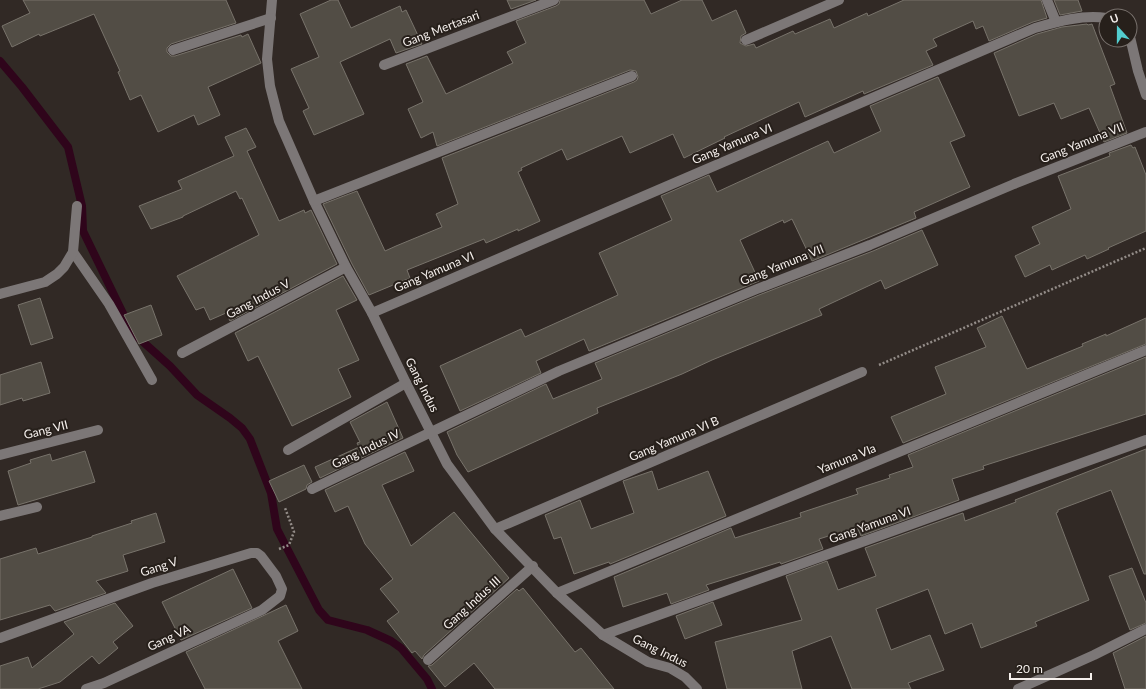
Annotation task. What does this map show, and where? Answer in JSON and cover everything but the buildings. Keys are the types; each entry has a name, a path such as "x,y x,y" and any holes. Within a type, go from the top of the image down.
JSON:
{"street":[{"name":"Gang Indus","path":"272,0 267,59 270,86 279,121 314,201 346,267 372,313 447,464 495,529 533,566 557,593 603,635 648,662 670,668 685,677 697,689"},
{"name":"Gang Mertasari","path":"384,65 553,0"},
{"path":"746,40 839,0"},
{"path":"1047,0 1056,22"},
{"name":"Gang Yamuna VI","path":"372,313 1035,28 1056,22 1098,16"},
{"path":"173,50 271,18"},
{"path":"1133,48 1146,95"},
{"path":"314,201 632,76"},
{"name":"Gang Yamuna VII","path":"431,431 559,371 757,289 870,245 1014,184 1146,132"},
{"path":"0,294 45,282 64,267 73,252 77,206"},
{"path":"73,252 110,304 152,380"},
{"name":"Gang Indus V","path":"182,353 346,267"},
{"name":"Yamuna VIa","path":"557,593 1146,350"},
{"name":"Gang Yamuna VI B","path":"495,529 862,372"},
{"path":"288,450 406,383"},
{"name":"Gang VII","path":"0,455 98,430"},
{"name":"Gang Indus IV","path":"312,489 431,431"},
{"name":"Gang Yamuna VI","path":"603,635 1146,440"},
{"path":"0,516 37,507"},
{"name":"Gang V","path":"0,638 152,583 251,553 257,553 261,556"},
{"name":"Gang VA","path":"86,689 104,683 262,610 280,596 282,589 279,582 261,556"},
{"name":"Gang Indus III","path":"428,660 533,566"},
{"path":"1018,689 1030,687 1146,630"}],"path":[{"path":"862,372 1146,248"},
{"path":"261,556 289,545 294,532 286,508"}],"waterway":[{"path":"0,61 68,147 82,206 83,231 132,332 170,366 197,395 230,418 242,428 250,439 271,493 277,529 319,610 328,620 367,630 391,641 401,648 427,679 432,689"}]}
